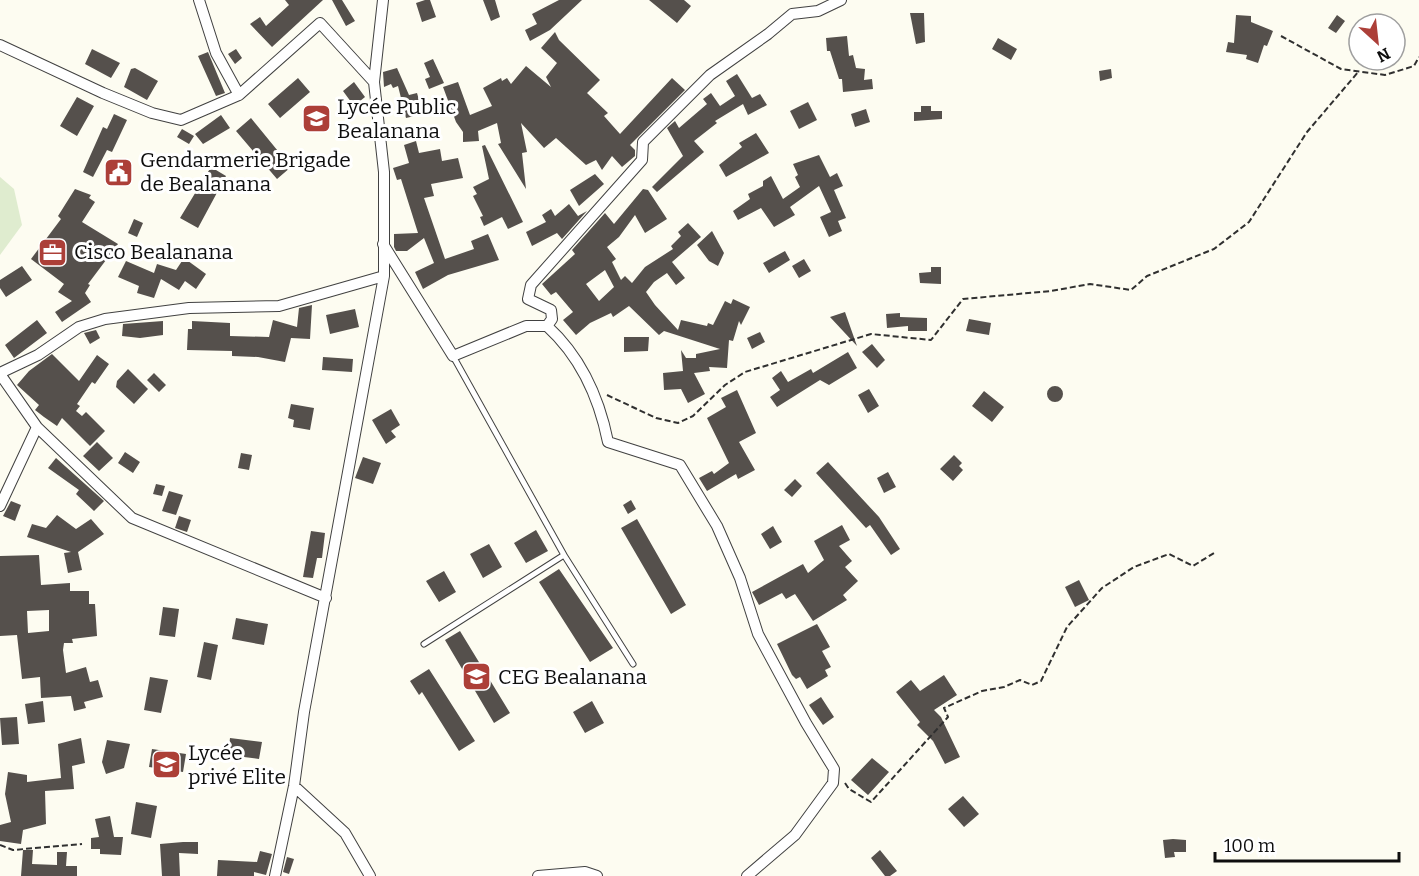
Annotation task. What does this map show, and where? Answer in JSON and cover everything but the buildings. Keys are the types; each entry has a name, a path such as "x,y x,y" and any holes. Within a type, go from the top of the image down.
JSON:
{"street":[{"path":"199,0 216,53 239,95"},
{"path":"275,876 294,786 384,276 384,172 374,82 383,0"},
{"path":"547,326 552,319 551,310 528,299 531,285 642,160 643,142 710,75 792,14 818,10 840,0"},
{"path":"0,45 103,93 152,113 181,120 239,95 320,23 374,82"},
{"path":"383,244 453,356 526,326 547,326 565,343 592,388 608,442 680,465 721,536 740,578 758,634 806,723 834,769 833,783 795,835 747,876"},
{"path":"326,597 132,518 37,427 0,373 38,355 79,327 105,319 189,308 279,306 384,276"},
{"path":"0,506 37,427"},
{"path":"294,786 345,833 370,876"},
{"path":"538,876 585,872 597,876"}],"lane":[{"path":"453,356 564,555 633,664"},
{"path":"424,644 564,555"}],"path":[{"path":"1281,36 1341,69 1347,70"},
{"path":"1407,68 1414,66 1419,57"},
{"path":"592,388 656,418 678,423 693,416 724,385 745,372 871,334 931,340 963,299 1051,291 1090,284 1131,290 1147,276 1214,249 1249,222 1307,132 1358,72"},
{"path":"1366,72 1385,75 1395,72"},
{"path":"834,769 849,789 871,802 948,717 944,708 982,691 1004,687 1020,680 1032,685 1041,681 1067,627 1102,588 1134,567 1169,554 1193,566 1214,553"},
{"path":"0,845 13,850 82,843"}],"green space":[{"path":"0,177 14,189 22,225 0,255"}],"place":[{"name":"Lycée Public Bealanana","path":"316,119"},
{"name":"Gendarmerie Brigade de Bealanana","path":"119,172"},
{"name":"Cisco Bealanana","path":"53,252"},
{"name":"CEG Bealanana","path":"477,677"},
{"name":"Lycée privé Elite","path":"167,765"}]}
